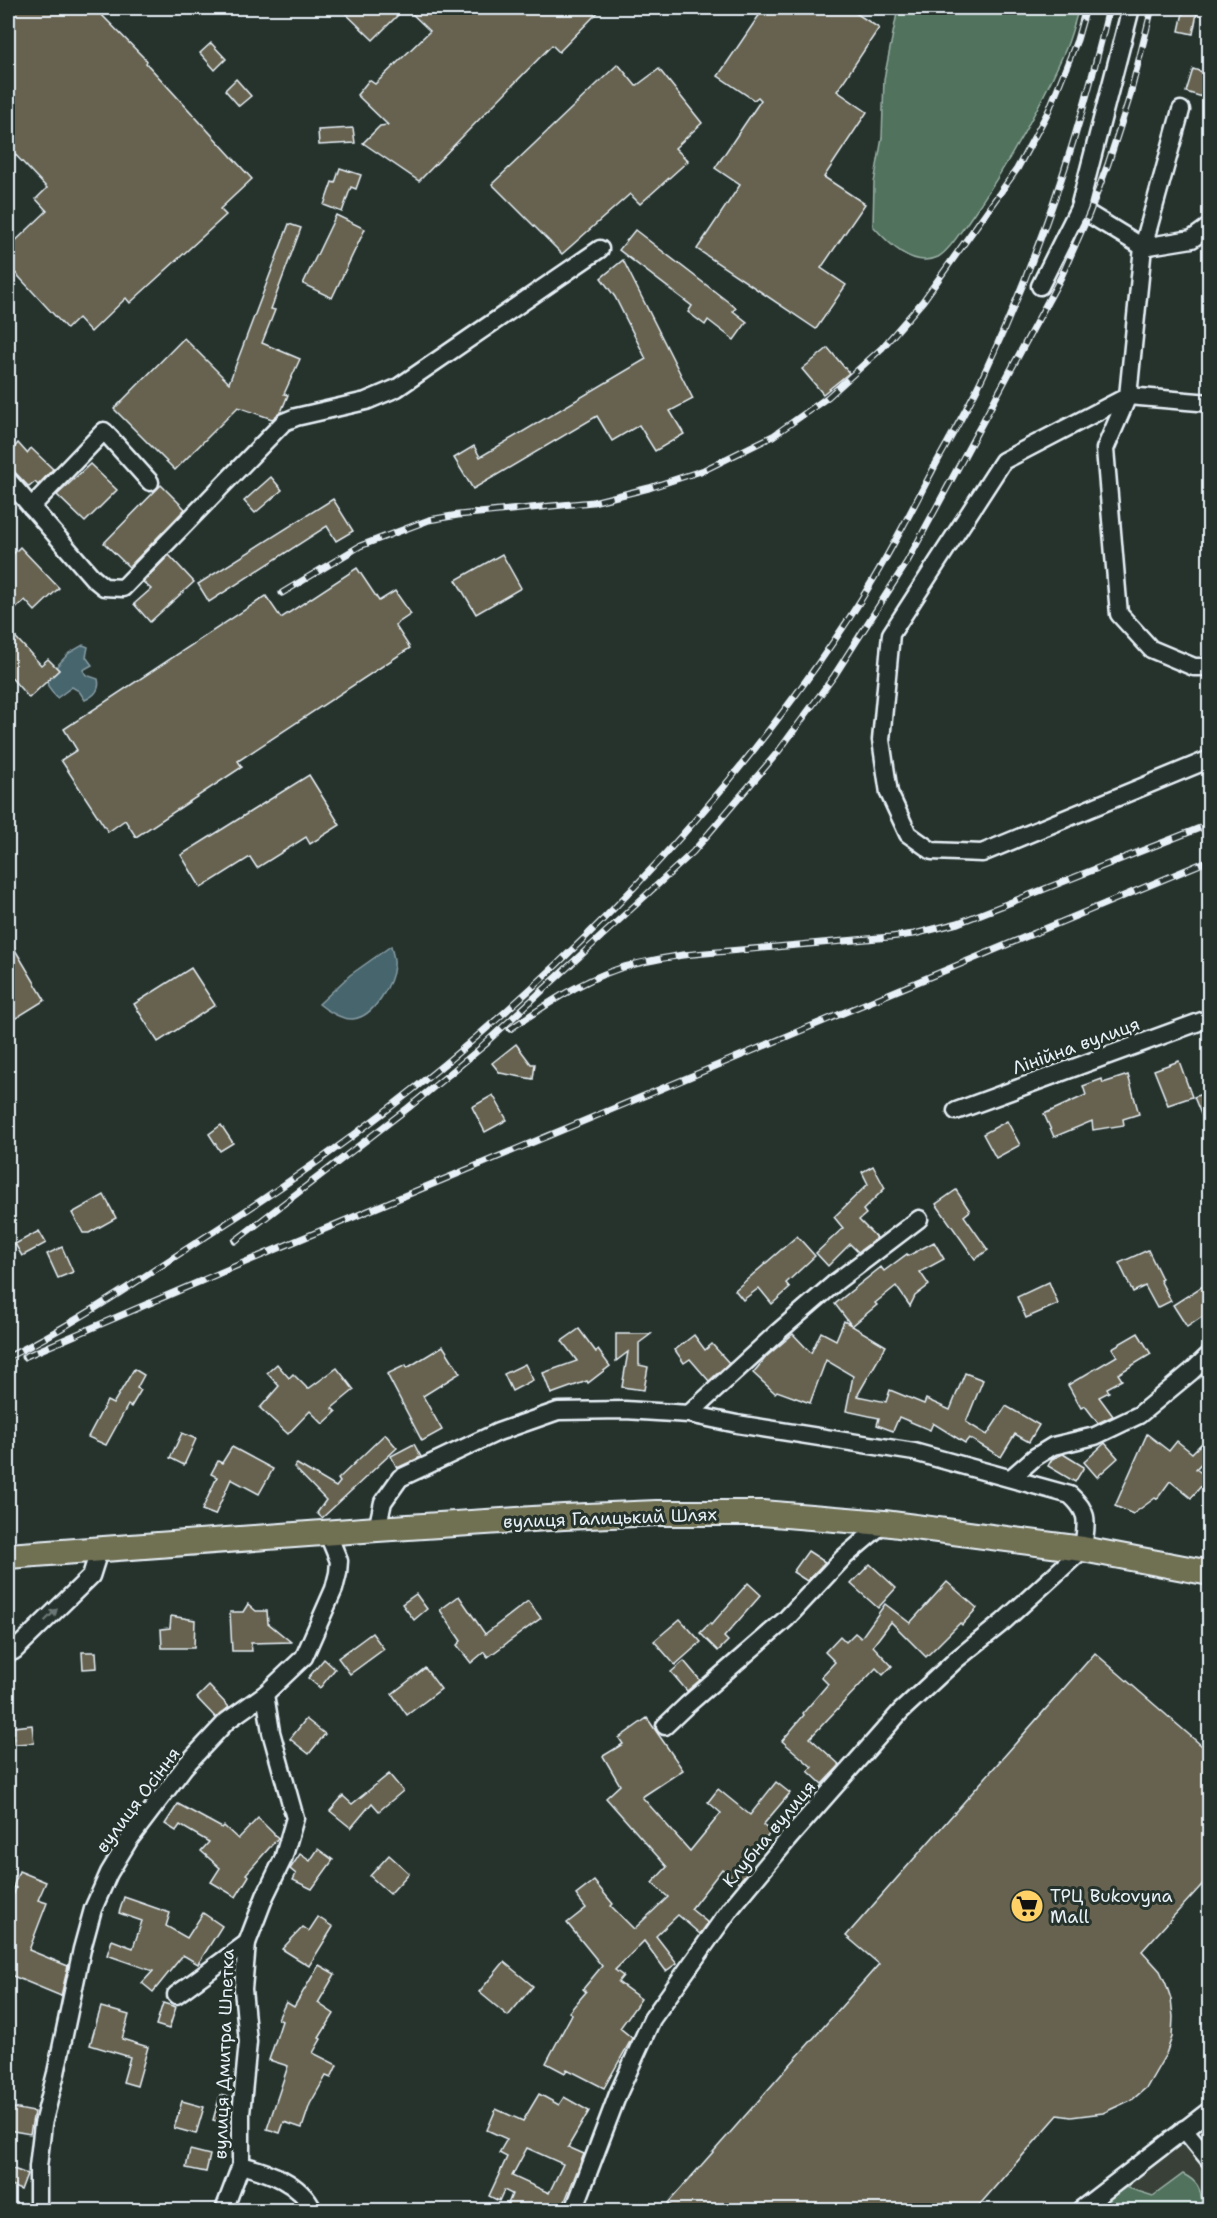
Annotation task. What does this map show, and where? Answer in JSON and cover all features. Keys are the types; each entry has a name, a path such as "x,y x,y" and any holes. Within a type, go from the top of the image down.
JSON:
{"highway":[{"name":"вулиця Галицький Шлях","path":"8,1556 377,1529 657,1513 762,1514 884,1523 1083,1549 1209,1573"}],"street":[{"path":"1040,286 1079,208 1131,8"},
{"path":"1181,110 1143,247 1128,396 1106,449 1119,614 1151,650 1194,667 1209,668"},
{"path":"1079,208 1143,247 1192,239 1209,226"},
{"path":"8,480 93,578 104,587 123,588 284,422 296,417 366,401 397,388 600,249"},
{"path":"1209,403 1128,396 1003,461 891,634 881,740 889,793 908,834 932,851 982,853 1209,759"},
{"path":"31,507 104,431 150,482"},
{"name":"Лінійна вулиця","path":"956,1111 1209,1018"},
{"path":"689,1414 836,1282 919,1219"},
{"path":"1011,1478 1035,1457 1053,1446 1095,1436 1139,1415 1209,1354"},
{"path":"377,1529 383,1502 400,1478 415,1469 498,1432 558,1411 625,1410 689,1414 737,1424 914,1452 1011,1478 1070,1496 1083,1507 1086,1522 1083,1549"},
{"path":"665,1726 786,1619 843,1558 884,1523"},
{"name":"вулиця Осіння","path":"38,2211 38,2168 43,2124 93,1909 109,1873 129,1840 185,1766 227,1721 265,1694 304,1657 334,1589 339,1561 327,1533"},
{"name":"Клубна вулиця","path":"574,2211 618,2094 652,2019 731,1908 901,1711 957,1659 1004,1623 1083,1549"},
{"path":"10,1653 91,1576 99,1551"},
{"name":"вулиця Дмитра Шпетка","path":"224,2211 241,2165 241,2114 248,2042 243,1989 247,1943 265,1896 284,1859 296,1818 271,1732 265,1694"},
{"path":"176,1995 247,1943"},
{"path":"1080,2211 1184,2128 1208,2114"},
{"path":"1184,2128 1209,2161"},
{"path":"241,2165 275,2176 292,2185 313,2211"}],"shaded area":[{"path":"1209,2115 1209,2210 1088,2210"}],"green space":[{"path":"898,8 1079,8 1068,44 1053,77 1006,164 950,247 938,257 929,260 910,257 886,240 873,226 874,183 882,138 884,79"},
{"path":"1183,2174 1195,2182 1201,2194 1202,2204 1193,2210 1096,2210 1125,2187 1153,2196"}],"water":[{"path":"83,645 88,647 86,657 92,665 83,670 86,675 98,679 98,689 85,700 79,691 72,687 57,698 47,681 59,670 56,667 69,653"},
{"path":"391,946 394,963 390,981 381,998 368,1012 361,1017 349,1019 319,1004 350,975"}],"building":[{"path":"8,8 95,8 147,61 146,63 252,179 220,209 226,215 130,303 126,298 91,332 78,318 67,329 8,265 8,248 47,211 36,199 47,188 8,147"},
{"path":"340,8 405,8 373,40"},
{"path":"406,8 602,8 559,52 552,45 419,181 363,143 380,126 388,125 357,95 369,80 375,84 430,31"},
{"path":"764,8 848,8 879,28 837,91 867,112 824,177 865,204 821,268 846,285 816,329 697,249 740,185 715,168 761,100 758,97 754,100 718,76"},
{"path":"1184,8 1198,8 1193,34 1179,31"},
{"path":"211,43 226,59 215,70 200,53"},
{"path":"618,64 636,86 659,69 702,123 675,148 688,161 640,204 630,194 562,254 492,184"},
{"path":"1193,69 1209,74 1209,99 1186,92"},
{"path":"236,79 251,96 239,106 225,90"},
{"path":"353,128 355,143 319,145 318,130"},
{"path":"340,168 361,175 356,189 351,187 342,212 324,205"},
{"path":"336,215 365,229 332,298 303,284"},
{"path":"289,224 301,228 271,309 275,310 262,343 300,359 284,394 288,395 281,412 272,419 238,407 175,470 114,409 184,338 229,383"},
{"path":"635,230 736,308 733,311 747,322 734,340 708,320 705,325 688,312 692,306 619,250"},
{"path":"623,260 693,399 670,411 684,434 655,451 639,425 612,441 597,416 473,489 454,458 474,446 480,457 646,359 615,297 601,278"},
{"path":"828,348 849,373 823,394 802,369"},
{"path":"18,443 27,453 31,448 53,469 38,485 35,482 29,487 9,466 14,462 8,455"},
{"path":"90,464 117,490 85,522 57,495"},
{"path":"271,477 282,490 255,513 244,501"},
{"path":"161,485 185,509 129,567 104,543"},
{"path":"333,499 353,531 336,541 327,526 209,602 198,584"},
{"path":"20,547 59,588 35,611 25,600 8,616 8,559"},
{"path":"502,554 521,588 476,614 456,580"},
{"path":"169,555 194,582 150,622 134,604 151,589 143,582"},
{"path":"357,568 379,601 395,591 411,614 395,625 410,648 238,761 242,767 136,837 125,820 108,832 61,760 77,750 64,729 266,596 281,618"},
{"path":"8,629 41,665 48,659 59,670 29,698 8,674"},
{"path":"309,775 340,825 310,844 306,837 257,868 250,857 201,888 181,855"},
{"path":"8,938 45,1000 8,1023"},
{"path":"191,968 215,1005 158,1042 134,1004"},
{"path":"516,1044 531,1064 535,1064 533,1079 500,1073 492,1063"},
{"path":"1179,1061 1192,1097 1168,1105 1154,1070"},
{"path":"1128,1075 1139,1114 1123,1119 1124,1125 1093,1130 1092,1121 1054,1137 1044,1114 1086,1095 1083,1086 1102,1079 1103,1083"},
{"path":"1209,1091 1209,1134 1194,1097"},
{"path":"493,1095 507,1120 485,1132 472,1107"},
{"path":"1007,1121 1020,1145 996,1158 983,1134"},
{"path":"221,1125 233,1143 220,1151 209,1134"},
{"path":"873,1166 885,1188 863,1210 866,1214 859,1220 877,1238 858,1252 850,1244 828,1266 816,1253 843,1228 834,1217 868,1184 862,1172"},
{"path":"956,1190 970,1211 964,1216 988,1250 975,1259 936,1204"},
{"path":"104,1195 116,1218 89,1233 83,1233 72,1213"},
{"path":"39,1231 46,1243 22,1256 15,1244"},
{"path":"797,1236 815,1256 786,1283 790,1288 772,1304 759,1288 743,1300 735,1290"},
{"path":"934,1242 944,1259 920,1272 929,1285 915,1296 910,1306 896,1286 852,1326 886,1346 857,1396 886,1402 890,1390 924,1404 926,1399 950,1410 965,1373 983,1380 966,1422 987,1435 1006,1406 1039,1425 1029,1442 1015,1434 1001,1457 969,1438 965,1443 933,1423 930,1430 899,1417 893,1431 877,1425 879,1418 846,1411 853,1376 826,1360 810,1403 777,1391 775,1393 753,1373 767,1356 793,1334 811,1353 821,1332 836,1340 844,1321 851,1325 835,1304 881,1267 884,1271 907,1254 908,1256"},
{"path":"62,1247 73,1272 58,1278 47,1254"},
{"path":"1148,1250 1171,1301 1157,1308 1145,1286 1133,1292 1119,1263"},
{"path":"1049,1282 1058,1304 1026,1318 1017,1297"},
{"path":"1209,1282 1209,1312 1187,1327 1173,1305"},
{"path":"579,1329 610,1366 588,1383 587,1381 551,1394 543,1373 577,1361 562,1341"},
{"path":"1138,1333 1151,1354 1118,1374 1122,1380 1107,1388 1109,1392 1099,1397 1113,1416 1098,1423 1085,1406 1081,1408 1068,1385 1117,1356 1112,1348"},
{"path":"616,1334 651,1334 639,1343 639,1365 648,1367 644,1390 622,1387 628,1352 616,1361"},
{"path":"694,1335 705,1350 712,1344 729,1363 709,1381 690,1359 684,1363 675,1350"},
{"path":"443,1346 460,1373 423,1396 442,1430 422,1441 387,1374 406,1365 407,1368"},
{"path":"277,1364 289,1378 293,1374 308,1389 337,1368 354,1390 332,1408 336,1412 323,1424 310,1411 288,1434 260,1408 279,1386 267,1373"},
{"path":"525,1364 533,1380 512,1391 504,1374"},
{"path":"134,1369 144,1375 137,1388 141,1390 131,1407 128,1405 106,1445 88,1437 107,1401 113,1404"},
{"path":"182,1433 196,1439 184,1465 170,1458"},
{"path":"385,1434 397,1448 322,1518 317,1513 326,1500 294,1467 297,1464 336,1487 340,1482 338,1479"},
{"path":"1147,1434 1169,1451 1177,1441 1192,1453 1203,1442 1209,1448 1209,1455 1196,1469 1208,1478 1191,1498 1170,1481 1157,1499 1155,1498 1133,1514 1115,1506"},
{"path":"1105,1443 1118,1458 1097,1477 1084,1462"},
{"path":"414,1444 421,1457 397,1468 391,1456"},
{"path":"232,1447 273,1469 259,1494 231,1479 215,1515 202,1510 217,1477 211,1474 218,1461 222,1463"},
{"path":"1063,1454 1084,1467 1075,1482 1048,1466 1052,1459"},
{"path":"808,1551 825,1562 807,1581 793,1572"},
{"path":"870,1564 896,1588 878,1608 851,1584"},
{"path":"947,1582 977,1608 962,1625 960,1623 926,1657 891,1622 873,1646 892,1666 883,1675 876,1668 810,1738 840,1765 822,1784 808,1771 812,1767 782,1741 828,1684 821,1677 835,1662 825,1652 840,1636 846,1642 855,1633 861,1638 885,1604 910,1623"},
{"path":"748,1583 761,1595 724,1637 728,1641 718,1651 700,1633 710,1623 711,1625"},
{"path":"416,1594 427,1609 414,1620 402,1604"},
{"path":"459,1596 485,1634 528,1601 541,1618 488,1657 484,1652 471,1663 457,1645 461,1641 440,1610"},
{"path":"248,1604 256,1611 267,1611 268,1623 291,1642 251,1643 252,1651 232,1651 230,1612 243,1612"},
{"path":"171,1616 195,1620 194,1648 162,1648 161,1629 170,1628"},
{"path":"680,1619 701,1642 675,1665 654,1641"},
{"path":"372,1633 384,1649 350,1674 338,1658"},
{"path":"82,1652 96,1652 97,1668 83,1669"},
{"name":"ТРЦ Bukovyna Mall","path":"1095,1653 1209,1752 1209,1877 1142,1951 1160,1971 1171,1999 1173,2017 1172,2037 1166,2054 1147,2087 1133,2099 1103,2113 1071,2117 1058,2115 974,2211 676,2211 668,2203 879,1964 846,1936"},
{"path":"324,1659 335,1669 320,1688 308,1678"},
{"path":"684,1661 700,1680 687,1691 671,1672"},
{"path":"425,1668 441,1689 407,1715 392,1694"},
{"path":"209,1686 229,1707 216,1718 197,1698"},
{"path":"647,1718 683,1770 642,1797 690,1851 721,1813 708,1802 718,1789 750,1815 776,1782 790,1793 763,1825 771,1832 747,1862 752,1866 739,1882 722,1869 691,1909 708,1923 700,1934 678,1915 656,1936 677,1963 666,1971 644,1941 615,1970 623,1976 618,1982 641,1999 620,2028 632,2038 604,2088 567,2069 565,2073 546,2063 572,2014 569,2012 586,1992 583,1989 602,1966 567,1923 586,1908 576,1895 594,1881 613,1904 611,1906 634,1929 668,1897 652,1883 667,1867 606,1798 620,1785 603,1756 623,1744 619,1738"},
{"path":"306,1719 325,1734 309,1754 290,1739"},
{"path":"32,1725 34,1743 14,1744 13,1727"},
{"path":"389,1774 403,1791 379,1811 372,1803 351,1828 330,1811 343,1796 352,1804"},
{"path":"178,1804 222,1828 224,1826 238,1839 258,1818 278,1838 246,1874 249,1876 236,1897 211,1882 220,1868 201,1851 209,1842 180,1825 176,1831 165,1824"},
{"path":"318,1849 333,1860 312,1889 293,1880 296,1874 290,1869 300,1854 310,1861"},
{"path":"389,1855 409,1873 390,1894 370,1876"},
{"path":"19,1871 46,1882 38,1900 47,1903 29,1950 68,1966 61,1996 8,1974 8,1909 16,1888 13,1887"},
{"path":"124,1897 170,1913 166,1926 187,1938 203,1913 222,1926 198,1964 183,1955 153,1992 142,1983 153,1971 107,1955 112,1940 133,1948 142,1921 119,1913"},
{"path":"318,1917 333,1927 309,1966 282,1949 303,1927 309,1931"},
{"path":"504,1962 533,1986 508,2016 479,1992"},
{"path":"319,1965 335,1974 318,2003 334,2014 319,2038 321,2039 313,2053 337,2065 331,2078 326,2076 310,2104 302,2128 284,2122 280,2133 267,2129 288,2066 269,2060 282,2021 278,2019 286,2002 294,2007"},
{"path":"163,2003 176,2007 169,2029 156,2025"},
{"path":"101,2007 129,2015 122,2039 148,2047 137,2086 123,2082 130,2057 90,2045"},
{"path":"539,2094 559,2105 564,2097 589,2111 568,2147 584,2154 561,2211 505,2211 512,2194 504,2190 499,2201 489,2196 507,2157 499,2153 507,2139 487,2130 496,2109 523,2121","holes":["527,2148 563,2164 549,2193 512,2176"]},
{"path":"220,2095 232,2098 228,2124 213,2120"},
{"path":"182,2101 204,2107 196,2134 174,2128"},
{"path":"8,2107 34,2112 30,2134 8,2130"},
{"path":"190,2150 210,2155 206,2172 186,2168"},
{"path":"8,2167 27,2174 21,2190 8,2185"}],"railway":[{"path":"282,593 360,546 429,520 458,515 593,502 649,488 704,470 773,436 828,397 882,348 923,301 1017,169 1049,110 1077,40 1086,8"},
{"path":"8,1357 88,1313 216,1230 306,1170 393,1105 477,1037 557,964 634,887 707,807 775,723 852,614 890,550 979,385 1023,285 1056,194 1085,102 1109,8"},
{"path":"481,1047 693,852 778,752 834,676 907,562 1061,277 1108,164 1129,99 1152,8"},
{"path":"510,1029 574,989 623,967 683,955 914,934 958,923 1210,824"},
{"path":"24,1357 236,1266 1210,860"},
{"path":"235,1241 408,1108 487,1043"}],"place":[{"name":"ТРЦ Bukovyna Mall","path":"1027,1906"}]}
